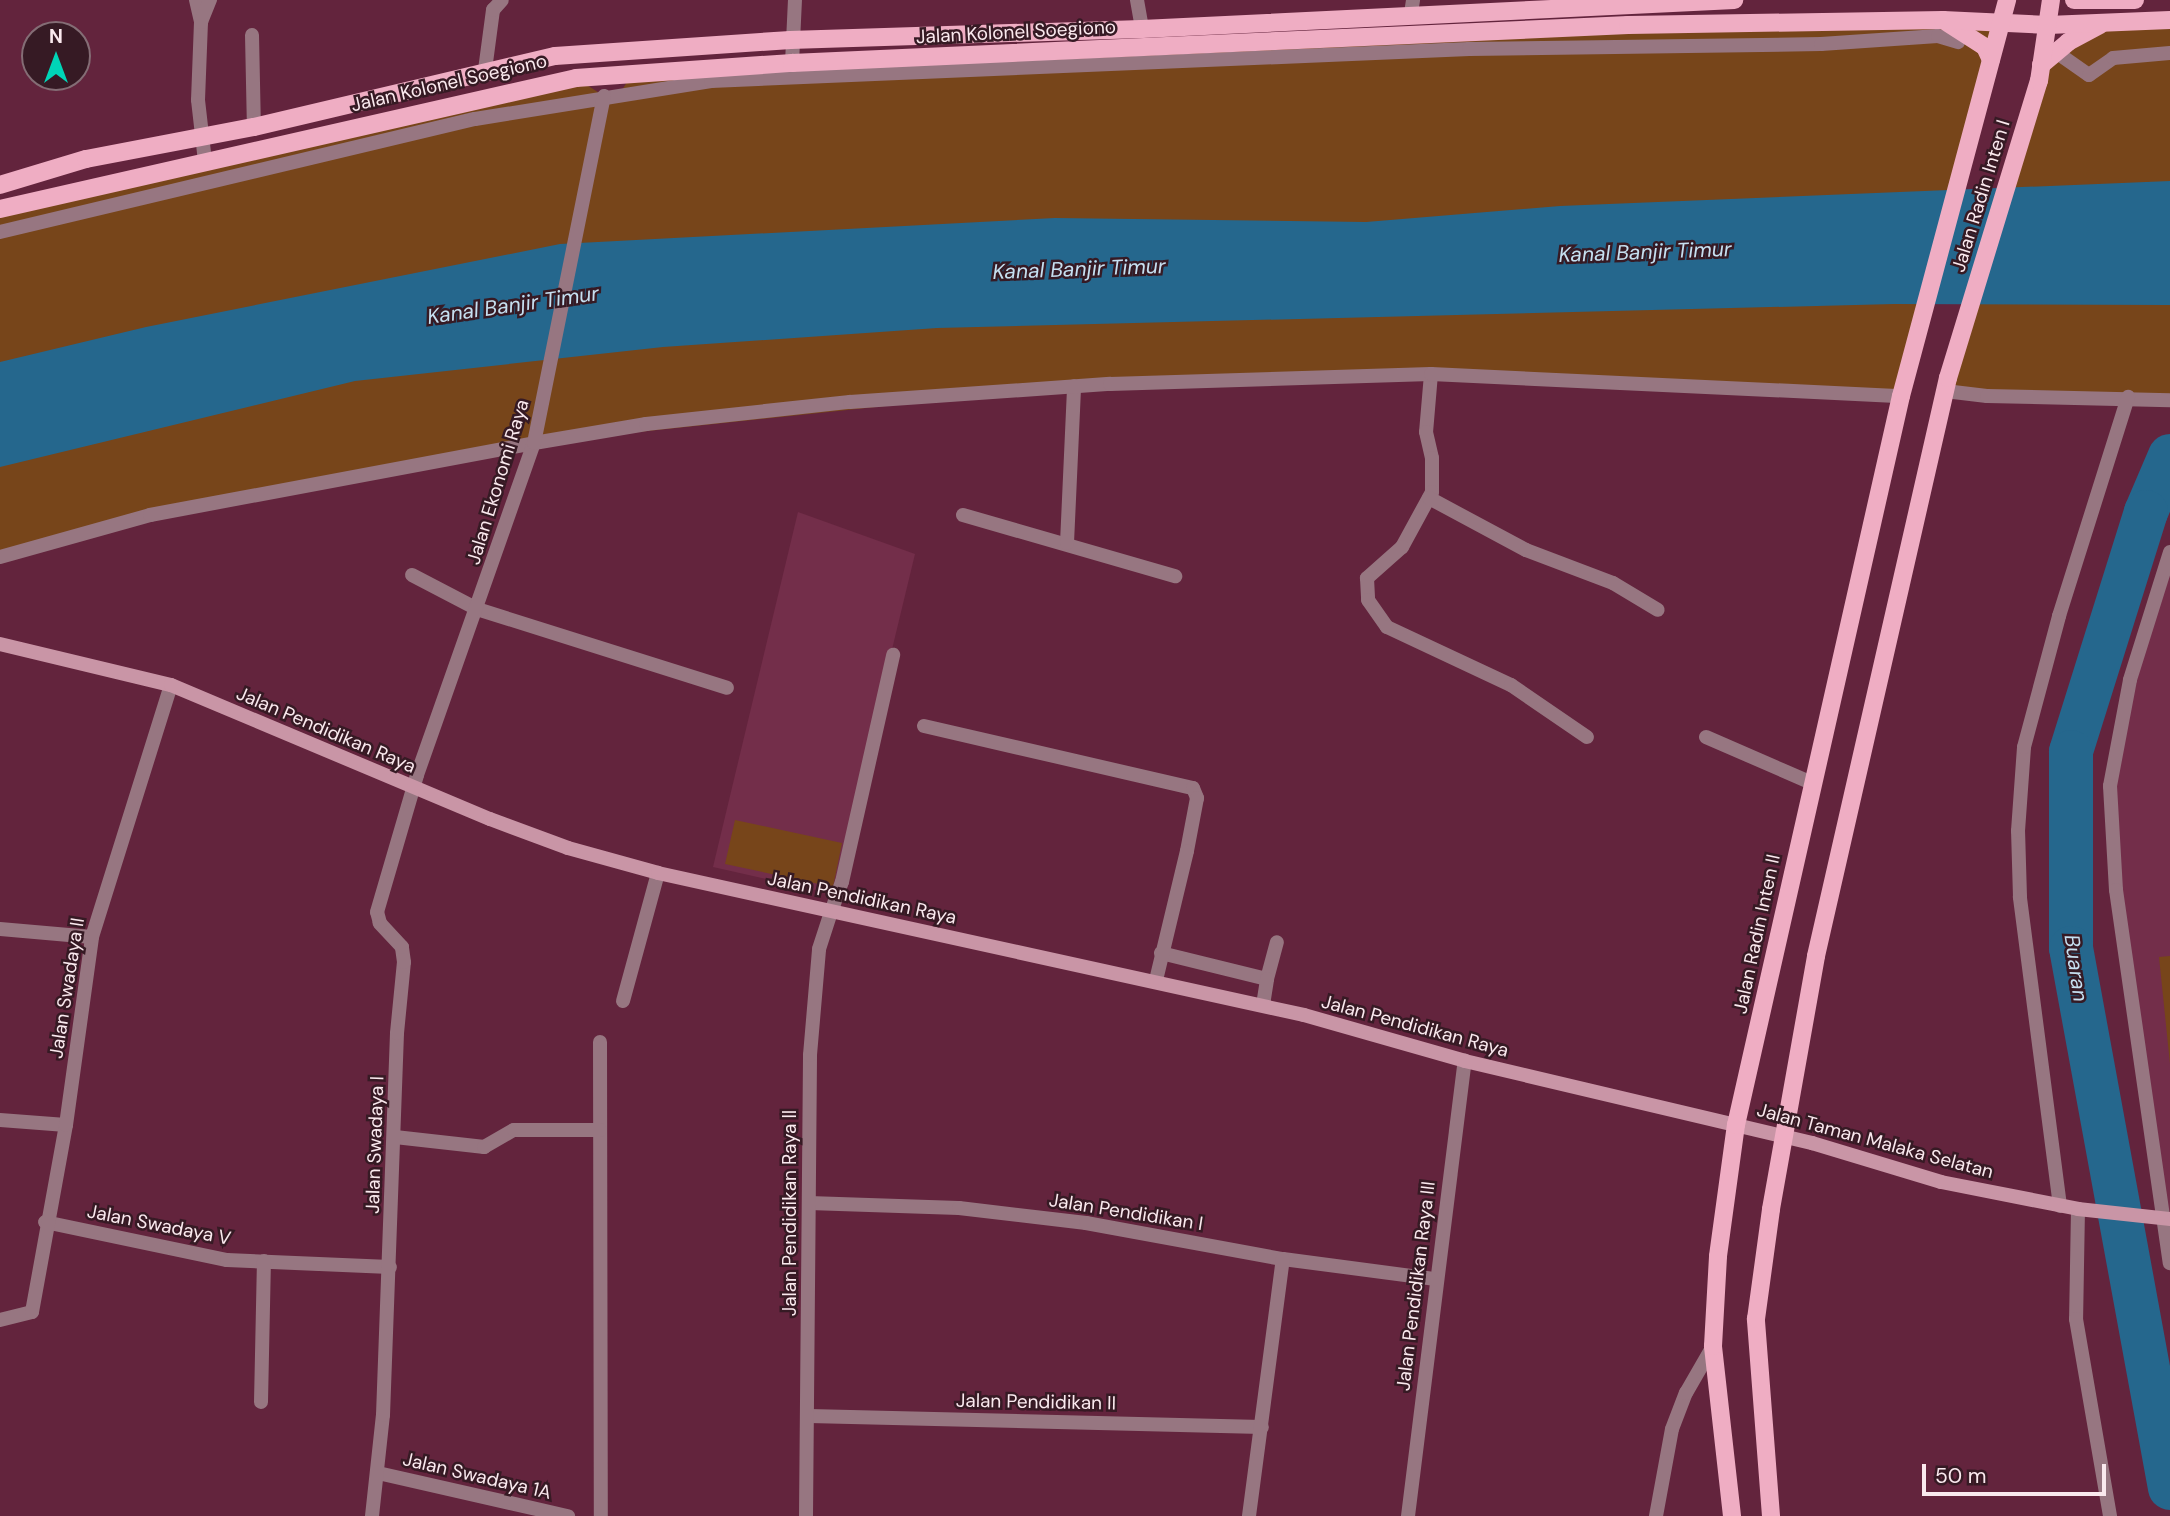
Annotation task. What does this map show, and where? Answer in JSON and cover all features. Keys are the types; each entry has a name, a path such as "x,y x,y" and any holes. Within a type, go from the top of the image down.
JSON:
{"main road":[{"name":"Jalan Kolonel Soegiono","path":"0,185 86,159 254,127 485,70 555,56 790,40 1142,29 1412,6 1734,0"},
{"name":"Jalan Radin Inten I","path":"1909,370 2007,0"},
{"name":"Jalan Radin Inten I","path":"1947,384 2041,65 2050,0"},
{"path":"2074,0 2135,0"},
{"name":"Jalan Kolonel Soegiono","path":"0,209 576,78 630,78 792,63 1628,24 1943,20 2048,25 2110,20 2170,20"},
{"path":"1943,20 1985,47 1991,60"},
{"path":"2041,65 2056,52 2110,20"},
{"name":"Jalan Radin Inten II","path":"1732,1516 1713,1346 1718,1256 1736,1125 1812,783 1909,370"},
{"path":"1770,1516 1756,1319 1784,1136 1824,916 1947,384"}],"street":[{"path":"196,0 201,22 198,100 205,161"},
{"path":"201,22 210,0"},
{"path":"485,70 493,10 502,0"},
{"path":"792,63 790,40 795,0"},
{"path":"1137,0 1142,29"},
{"path":"252,35 254,127"},
{"path":"0,232 475,119 604,96 724,80 1469,48 1821,44 1938,36 1958,42"},
{"path":"2056,52 2089,75 2113,58 2170,53"},
{"path":"576,78 604,96"},
{"path":"604,96 622,90 630,78"},
{"name":"Jalan Ekonomi Raya","path":"412,789 540,423 591,146 604,96"},
{"path":"0,556 150,514 534,443 646,424 836,404 1074,386 1431,374 1901,396"},
{"path":"1431,374 1426,432 1434,483 1429,498 1402,547 1365,584 1380,622 1511,685 1587,737"},
{"path":"1947,384 1987,396 2170,400"},
{"path":"1068,543 1074,386"},
{"path":"2060,1206 2020,897 2018,831 2024,747 2059,616 2128,397"},
{"path":"1429,498 1526,550 1613,583 1658,610"},
{"path":"963,515 1068,543 1175,576"},
{"path":"2170,552 2130,680 2110,786 2116,890 2166,1219 2170,1264"},
{"path":"412,575 477,609 727,688"},
{"name":"Jalan Pendidikan Raya","path":"0,644 171,685 412,789 568,848 658,873 1263,1005 1465,1061 1736,1125"},
{"name":"Jalan Pendidikan Raya II","path":"806,1516 809,1416 810,1055 819,949 842,882 893,655"},
{"name":"Jalan Swadaya II","path":"45,1222 66,1125 92,937 171,685"},
{"path":"924,726 1189,784 1197,798 1156,980"},
{"path":"1706,737 1812,783"},
{"name":"Jalan Swadaya I","path":"372,1516 378,1473 390,1267 397,1033 404,962 402,947 380,923 377,912 412,789"},
{"path":"623,1001 658,873"},
{"path":"0,929 92,937"},
{"path":"1263,1005 1277,942"},
{"path":"1161,953 1267,979"},
{"path":"600,1042 601,1516"},
{"name":"Jalan Pendidikan Raya III","path":"1408,1516 1434,1279 1465,1061"},
{"path":"0,1120 66,1125"},
{"name":"Jalan Taman Malaka Selatan","path":"1736,1125 1784,1136 1941,1182 2060,1206 2166,1219"},
{"path":"395,1137 484,1147 514,1130 600,1130"},
{"name":"Jalan Pendidikan I","path":"809,1203 985,1211 1086,1223 1283,1259 1434,1279"},
{"path":"2082,1209 2076,1319 2110,1516"},
{"path":"0,1320 32,1312 45,1222"},
{"name":"Jalan Swadaya V","path":"45,1222 227,1259 390,1267"},
{"path":"1249,1516 1283,1259"},
{"path":"261,1402 264,1261"},
{"path":"1656,1516 1672,1429 1686,1393 1713,1346"},
{"name":"Jalan Pendidikan II","path":"809,1416 1262,1427"},
{"name":"Jalan Swadaya 1A","path":"378,1473 568,1516"}],"shaded area":[{"path":"1973,20 2003,22 1901,396 1431,374 1074,386 534,443 150,515 0,557 0,209 576,78 604,96 622,90 630,77 792,63"},
{"path":"2110,20 2170,20 2170,400 1945,391 2041,65"},
{"path":"798,512 915,554 833,894 713,867"},
{"path":"2170,552 2170,1219 2161,1219 2110,786"},
{"path":"735,820 842,843 833,887 725,864"},
{"path":"2170,956 2170,1064 2159,957"}],"water":[{"name":"Kanal Banjir Timur","path":"2170,181 2170,305 1894,304 937,328 663,347 355,381 0,467 0,362 146,327 560,244 1055,218 1366,222 1560,206"}],"waterway":[{"name":"Buaran","path":"2170,456 2146,512 2071,752 2071,948 2170,1488"}]}
